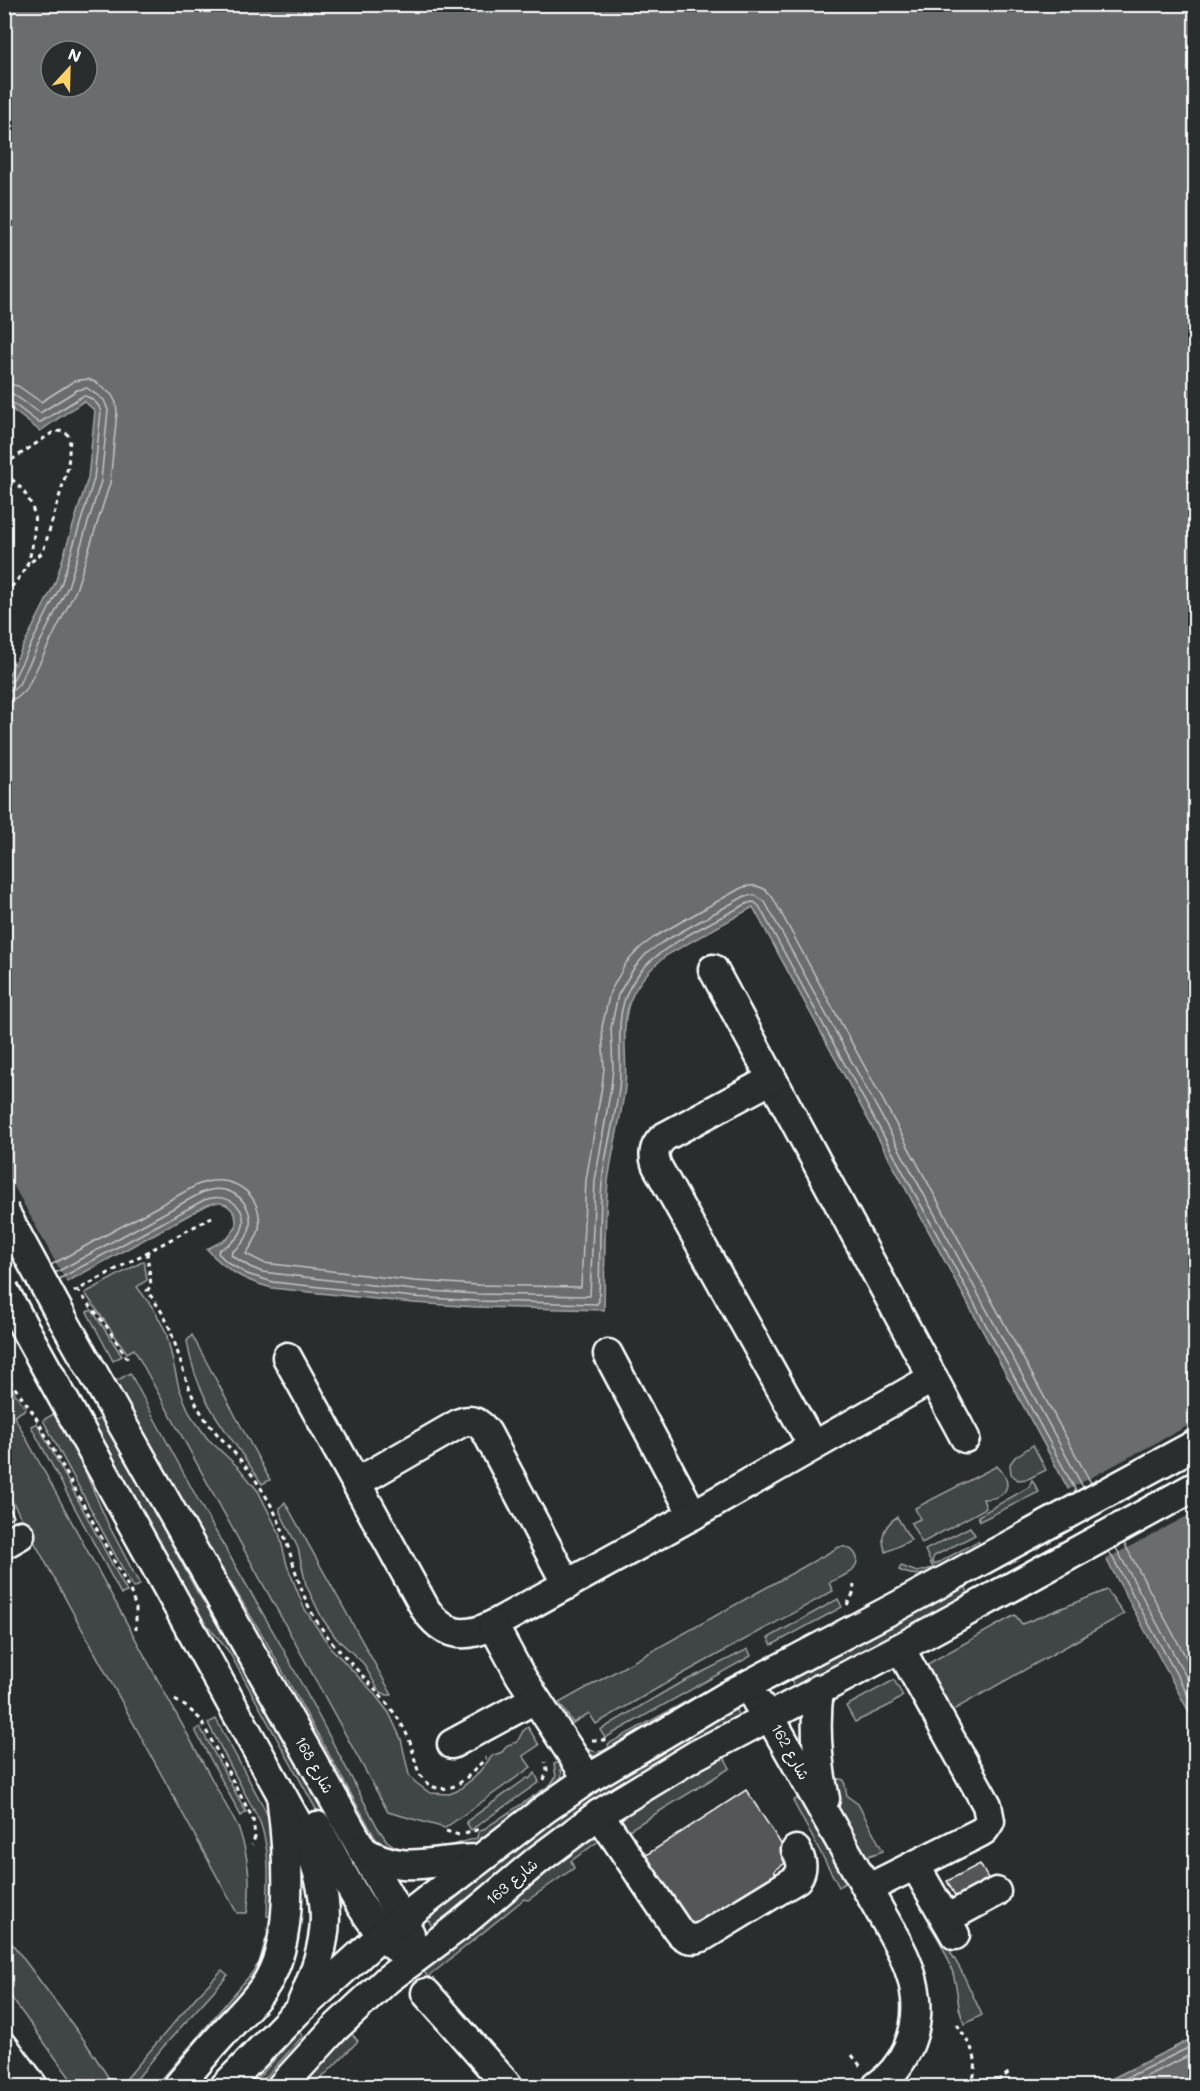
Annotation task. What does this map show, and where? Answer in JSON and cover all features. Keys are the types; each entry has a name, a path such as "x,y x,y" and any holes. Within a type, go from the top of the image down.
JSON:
{"street":[{"path":"713,969 965,1438"},
{"path":"772,1079 664,1137 657,1145 654,1155 657,1166 813,1446"},
{"name":"شارع 168","path":"4,1211 63,1305 362,1850 392,1927 398,1949 417,1957"},
{"name":"شارع 168","path":"4,1290 240,1722 306,1837 321,1877 325,1899 325,1926 321,1948 298,2011"},
{"path":"608,1354 693,1515"},
{"path":"287,1357 431,1618 447,1630 464,1634 481,1631 567,1585 933,1378"},
{"path":"356,1483 460,1423 476,1422 487,1433 567,1585"},
{"path":"225,2086 298,2011 392,1927 479,1859 588,1779 729,1695 1196,1444"},
{"name":"شارع 163","path":"282,2086 361,2002 459,1926 539,1859 600,1814 696,1755 900,1648 1196,1486"},
{"path":"493,1625 535,1699 588,1779"},
{"path":"867,1889 984,1830 990,1821 987,1805 900,1648"},
{"name":"شارع 162","path":"819,1689 816,1749 823,1790 834,1830"},
{"name":"شارع 162","path":"729,1695 748,1698 764,1709 770,1717 902,1954 914,1987 915,2021 905,2054 880,2084"},
{"path":"452,1744 535,1699"},
{"name":"شارع 168","path":"240,1722 277,1762 292,1784 355,1894 392,1927"},
{"path":"178,2086 263,1988 279,1954 285,1923 287,1876 282,1795"},
{"path":"600,1814 677,1929 690,1939 702,1937 797,1879 802,1864 796,1850"},
{"path":"362,1850 382,1860 403,1865 479,1859"},
{"path":"915,1865 950,1927 996,1892"},
{"path":"426,1993 508,2086"},
{"path":"4,2047 33,2086"}],"path":[{"path":"4,465 52,433 61,430 70,438 68,466 43,552 27,566 4,595"},
{"path":"4,474 14,480 23,490 34,514 32,549 27,566"},
{"path":"63,1305 77,1290 213,1217"},
{"path":"147,1252 151,1285 147,1291 170,1328 192,1396 212,1430 239,1458 262,1490 282,1530 300,1586 316,1621 399,1720 411,1746 420,1776 432,1786 448,1788 466,1777 486,1758"},
{"path":"77,1290 105,1324 129,1361"},
{"path":"4,1372 34,1414 130,1590 136,1609 136,1630"},
{"path":"175,1700 200,1719 221,1757 253,1819 255,1837 252,1845"},
{"path":"542,1784 547,1770 545,1762"},
{"path":"446,1831 461,1835 476,1831 484,1825"},
{"path":"957,2024 973,2050 976,2071 970,2086"},
{"path":"990,2086 1010,2073"}],"shaded area":[{"path":"144,1261 147,1280 137,1287 153,1308 166,1332 179,1388 190,1414 207,1438 239,1468 258,1491 279,1533 287,1565 304,1608 330,1647 372,1691 389,1713 401,1739 409,1775 430,1793 449,1794 457,1791 475,1777 492,1756 517,1742 528,1727 539,1745 523,1756 531,1767 445,1828 388,1812 134,1349 127,1353 85,1293"},
{"path":"92,1310 122,1356 113,1361 87,1312"},
{"path":"192,1335 270,1480 262,1484 207,1401 198,1383 187,1341"},
{"path":"130,1373 204,1511 282,1647 378,1828 387,1841 400,1850 382,1846 376,1839 264,1638 111,1384"},
{"path":"4,1378 26,1409 14,1416 239,1829 249,1871 247,1913 237,1913 5,1488"},
{"path":"59,1411 76,1442 88,1478 108,1524 140,1585 133,1588 43,1420"},
{"path":"104,1416 195,1588 236,1653 372,1900 368,1903 229,1652 192,1606 92,1423"},
{"path":"37,1423 127,1592 121,1594 31,1426"},
{"path":"1033,1445 1046,1470 1028,1479 1018,1480 1011,1474 1010,1464 1015,1457"},
{"path":"997,1466 1006,1479 1006,1489 1003,1493 983,1499 986,1508 922,1543 911,1523 920,1519 915,1508"},
{"path":"1032,1480 1039,1492 980,1521 978,1516 1029,1487"},
{"path":"285,1502 392,1695 379,1691 363,1663 336,1638 322,1618 306,1585 298,1548 280,1512"},
{"path":"897,1517 911,1540 886,1552 883,1542 884,1532"},
{"path":"970,1527 975,1535 934,1556 932,1561 934,1565 978,1541 981,1547 931,1573 910,1574 899,1570 901,1566 917,1572 933,1568 925,1550"},
{"path":"839,1547 854,1552 857,1559 852,1570 829,1583 833,1591 596,1724 589,1713 573,1723 559,1703"},
{"path":"963,1583 969,1594 795,1689 790,1677"},
{"path":"1107,1590 1124,1614 948,1713 922,1667 1015,1615 1022,1624"},
{"path":"838,1599 842,1607 772,1645 768,1638"},
{"path":"748,1649 751,1656 605,1738 600,1730 673,1687"},
{"path":"755,1664 758,1669 598,1757 585,1753 580,1747 583,1745 589,1750 602,1751 609,1747 608,1744"},
{"path":"894,1680 903,1696 855,1722 846,1706"},
{"path":"734,1707 740,1718 434,1930 428,1920 434,1910 516,1851 515,1842 604,1783"},
{"path":"216,1719 276,1833 277,1917 267,1916 268,1880 264,1834 260,1822 208,1723"},
{"path":"200,1727 246,1812 241,1816 195,1730"},
{"path":"723,1755 730,1768 621,1835 618,1822 620,1818"},
{"path":"560,1762 562,1776 552,1790 468,1847 443,1848 477,1838 478,1833 550,1785 556,1777 554,1764"},
{"path":"535,1773 539,1782 471,1830 466,1822"},
{"path":"832,1777 844,1780 847,1796 858,1804 883,1851 865,1857 836,1802"},
{"path":"795,1790 849,1880 839,1887 793,1801 798,1798"},
{"path":"603,1838 571,1861 574,1868 528,1900 524,1899 428,1977 422,1969 579,1841"},
{"path":"933,1922 962,1972 982,2015 965,2024 951,1967 929,1924"},
{"path":"5,1934 84,2040 114,2086 76,2086 5,1989"},
{"path":"266,1938 276,1939 267,1967 167,2086 156,2086 251,1974 259,1963"},
{"path":"222,1970 228,1975 131,2086 120,2086 196,1997"},
{"path":"299,2032 303,2036 258,2086 251,2086"},
{"path":"352,2034 358,2041 314,2086 298,2086"}],"water":[{"path":"5,5 1195,5 1195,1723 753,907 667,955 646,975 630,1001 625,1022 625,1087 608,1182 604,1310 413,1303 272,1288 236,1274 207,1249 228,1238 236,1227 232,1210 224,1204 213,1203 5,1316 5,682 55,583 88,478 95,411 84,401 40,431 5,404"},
{"path":"1195,2037 1195,2086 1097,2086"}],"pier":[{"path":"5,1170 68,1285 4,1319"},
{"path":"1195,1422 1195,1512 1104,1560 1066,1491"}],"building":[{"path":"4,1499 14,1516 4,1521"},
{"path":"746,1790 791,1859 774,1871 780,1880 695,1936 643,1857"},
{"path":"980,1864 991,1884 958,1901 947,1881"}]}
